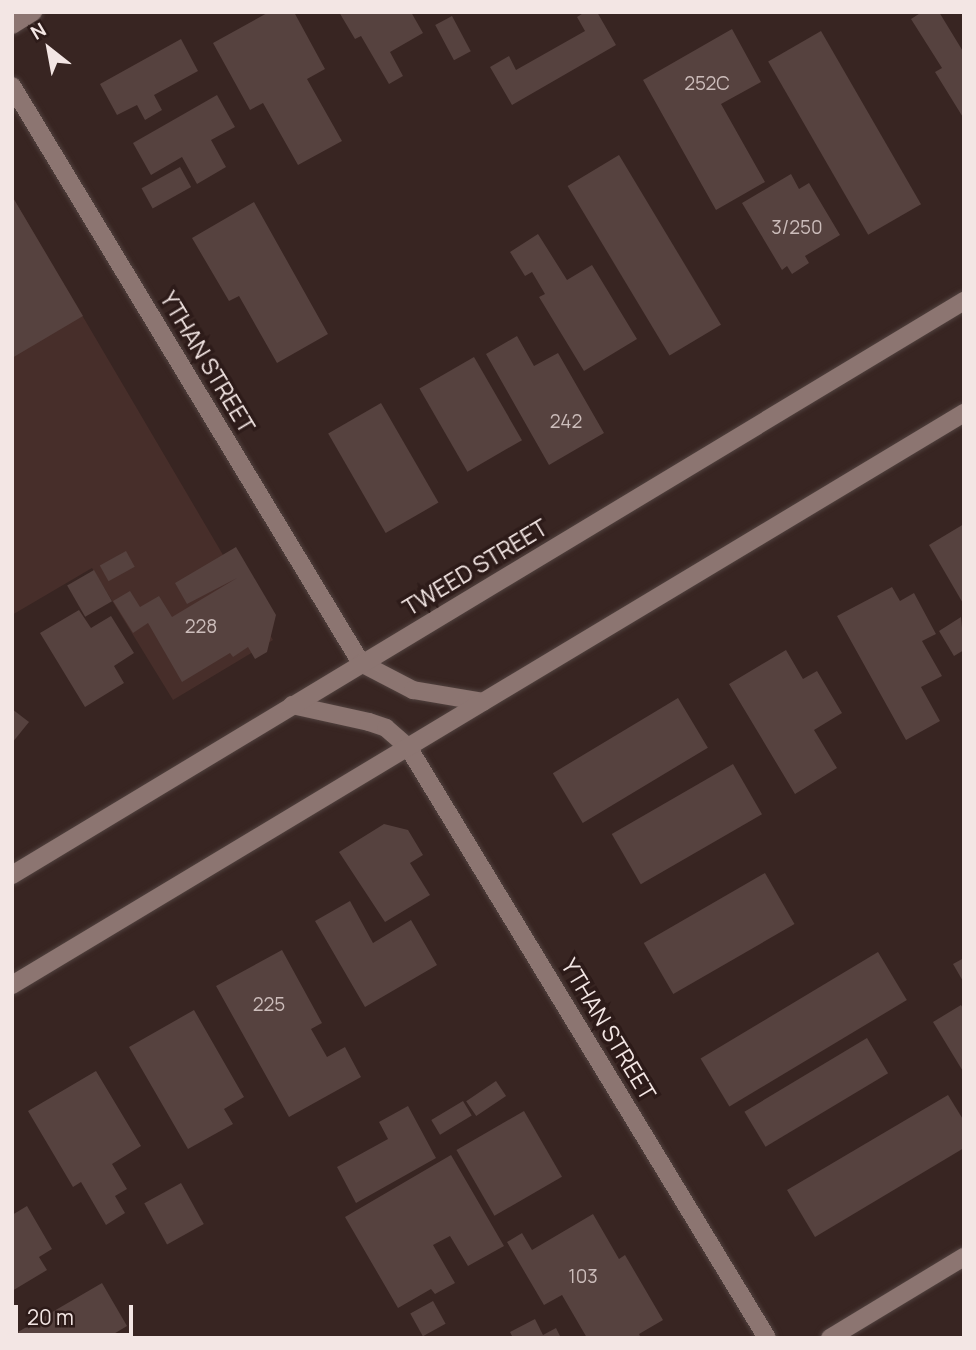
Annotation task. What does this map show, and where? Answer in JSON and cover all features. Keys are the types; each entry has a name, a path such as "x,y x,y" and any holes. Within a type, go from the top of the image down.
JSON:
{"main road":[{"path":"12,25 33,12"},
{"name":"YTHAN STREET","path":"12,86 361,663"},
{"name":"TWEED STREET","path":"12,875 964,301"},
{"path":"12,985 964,413"},
{"path":"361,663 413,690 483,702"},
{"path":"292,705 386,728 408,747"},
{"name":"YTHAN STREET","path":"408,747 766,1338"},
{"path":"830,1338 964,1257"}],"shaded area":[{"path":"12,196 273,640 173,700 92,568 12,615"}],"building":[{"path":"269,12 294,12 325,69 307,79 342,141 298,165 263,103 250,110 213,43"},
{"path":"339,12 411,12 423,33 390,52 403,76 389,84 361,36 355,39"},
{"path":"585,12 597,12 616,45 512,105 490,67 509,56 516,70 585,31 577,17"},
{"path":"922,12 939,12 964,53 964,119 935,72 942,68 911,19"},
{"path":"452,16 471,51 454,60 435,25"},
{"path":"732,29 761,82 721,104 765,182 716,210 643,80"},
{"path":"821,31 921,204 868,235 768,62"},
{"path":"181,39 198,71 154,95 162,110 145,120 137,105 117,115 100,84"},
{"path":"217,95 235,127 211,140 226,167 197,184 182,157 151,175 133,143"},
{"path":"619,155 721,325 670,356 568,186"},
{"path":"180,167 191,187 153,208 142,188"},
{"path":"791,174 799,189 809,183 840,235 805,256 809,263 792,274 787,266 782,270 742,203"},
{"path":"12,196 83,316 12,358"},
{"path":"254,202 328,334 277,363 239,296 229,301 192,238"},
{"path":"538,234 567,280 592,265 637,339 584,371 539,297 545,294 532,272 525,276 510,252"},
{"path":"517,336 534,366 558,353 604,433 549,465 486,354"},
{"path":"474,357 522,440 467,472 419,388"},
{"path":"381,403 439,503 386,533 328,434"},
{"path":"964,524 964,605 929,545"},
{"path":"236,547 276,615 267,652 255,659 248,647 233,657 230,653 182,682 148,623 133,633 113,601 130,591 140,607 159,596 172,617 237,578 187,604 175,583"},
{"path":"126,551 135,567 108,581 100,566"},
{"path":"94,570 112,601 85,617 67,586"},
{"path":"892,587 900,601 914,593 936,634 922,641 942,676 921,687 940,721 906,740 837,616"},
{"path":"79,610 91,628 111,616 134,653 114,666 124,683 85,707 40,633"},
{"path":"961,617 964,650 954,656 939,631"},
{"path":"786,650 803,679 817,671 842,713 814,730 837,768 795,794 729,684"},
{"path":"678,698 708,748 583,823 553,773"},
{"path":"12,709 29,722 12,743"},
{"path":"733,764 762,814 641,884 612,834"},
{"path":"384,824 408,830 423,855 410,863 430,895 385,922 339,852"},
{"path":"765,873 795,924 673,994 644,943"},
{"path":"350,901 373,943 411,920 437,965 365,1007 315,921"},
{"path":"282,950 322,1023 311,1029 327,1057 345,1047 361,1077 289,1117 216,986"},
{"path":"878,952 907,1000 729,1107 701,1059"},
{"path":"964,958 964,983 953,964"},
{"path":"961,1005 964,1010 964,1073 933,1022"},
{"path":"194,1010 244,1097 224,1109 233,1124 188,1149 129,1047"},
{"path":"867,1038 888,1073 766,1147 744,1112"},
{"path":"96,1071 141,1146 112,1164 127,1189 115,1196 125,1213 106,1225 81,1182 73,1187 28,1111"},
{"path":"496,1081 506,1096 476,1116 466,1101"},
{"path":"948,1095 964,1121 964,1148 815,1237 787,1190"},
{"path":"463,1101 472,1116 440,1135 431,1120"},
{"path":"408,1106 436,1158 356,1203 337,1167 388,1139 379,1122"},
{"path":"524,1111 562,1177 494,1216 456,1150"},
{"path":"451,1155 504,1246 468,1266 450,1236 433,1245 455,1283 435,1294 431,1289 398,1308 345,1217"},
{"path":"181,1183 204,1224 167,1244 144,1203"},
{"path":"27,1206 52,1249 39,1257 47,1270 12,1291 12,1215"},
{"path":"593,1214 619,1259 625,1255 663,1320 639,1334 641,1338 587,1338 562,1295 544,1305 507,1242 522,1233 532,1250"},
{"path":"102,1283 127,1326 107,1338 22,1338 18,1332"},
{"path":"433,1301 446,1324 423,1336 410,1314"},
{"path":"535,1319 543,1335 556,1328 561,1338 513,1338 510,1332"}]}
